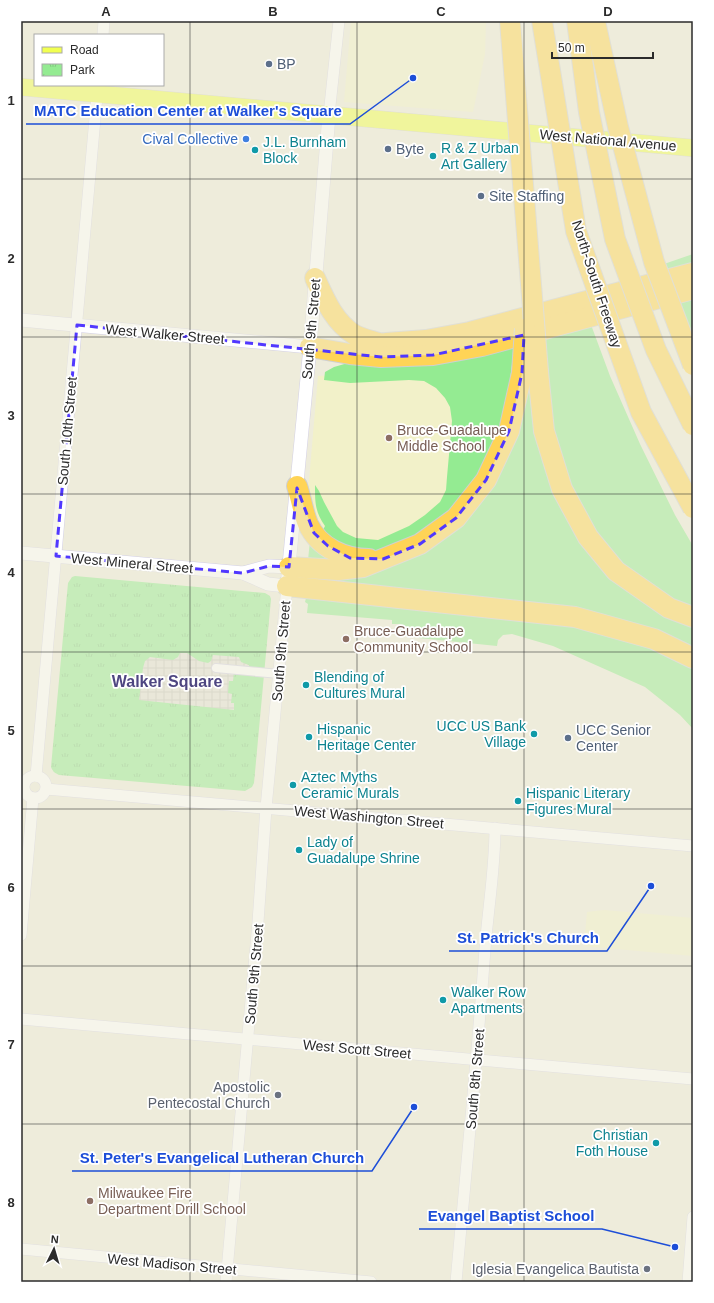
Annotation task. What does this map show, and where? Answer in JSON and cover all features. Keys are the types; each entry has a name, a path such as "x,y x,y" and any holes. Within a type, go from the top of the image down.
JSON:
{"highway":[{"path":"510,21 529,264 530,372 544,431 562,489 588,537 616,571 669,608 693,617"},
{"name":"North-South Freeway","path":"542,21 576,231 641,412 693,508"},
{"path":"577,21 589,112 615,239 656,350 693,425"},
{"path":"594,21 618,127 654,262 693,365"},
{"path":"310,347 382,344 426,340 470,332 693,273"},
{"path":"315,278 326,303 337,320 355,335 382,344"},
{"path":"310,347 350,354 381,357 433,355 482,346 693,289"},
{"path":"288,577 363,567 420,544 456,518 486,480 509,431 530,372"},
{"path":"297,486 308,524 318,538 337,553 350,558 383,559"},
{"path":"288,577 575,617 654,639 693,658"}],"main road":[{"name":"West National Avenue","path":"21,87 98,90 329,115 693,148"}],"street":[{"path":"103,34 104,21"},
{"name":"South 9th Street","path":"226,1282 258,922 266,808 310,347 329,115 339,21"},
{"name":"South 10th Street","path":"36,776 98,90"},
{"name":"West Walker Street","path":"21,320 310,347"},
{"name":"West Mineral Street","path":"21,553 243,573 268,584 288,577"},
{"name":"West Mineral Street","path":"243,573 269,566 288,577"},
{"path":"216,668 279,674"},
{"path":"36,776 44,782 46,789 40,797 33,798 28,795 22,787 26,780 36,776"},
{"name":"West Washington Street","path":"46,789 693,846"},
{"path":"21,935 33,798"},
{"name":"South 8th Street","path":"456,1282 477,1060 495,846 495,828"},
{"name":"West Scott Street","path":"21,1019 693,1079"},
{"path":"688,1282 693,1217"},
{"name":"West Madison Street","path":"21,1249 371,1282"}],"highlighted area":[{"path":"77,325 381,357 433,355 524,335 522,373 509,431 486,480 456,518 420,544 383,559 350,558 328,546 314,533 297,488 289,567 269,566 243,573 56,556"}],"shaded area":[{"path":"351,21 486,21 485,54 473,112 344,102"},
{"name":"Bruce-Guadalupe Middle School","path":"448,369 460,488 435,514 374,545 322,532 315,522 308,492 318,376"},
{"path":"180,653 187,653 199,661 208,663 211,661 213,655 239,657 241,662 249,665 248,674 234,672 233,681 229,681 228,693 232,694 231,703 234,703 234,710 139,700 145,661 150,657 173,660 178,657"},
{"path":"604,910 693,918 693,956 584,946 587,912"}],"green space":[{"path":"693,254 693,264 666,271 664,264"},
{"path":"693,294 693,347 675,299"},
{"path":"590,322 610,376 640,444 675,515 693,546 693,609 673,600 617,562 578,511 550,424 543,334"},
{"path":"515,341 504,414 495,439 485,463 469,490 453,509 414,538 375,553 348,550 322,532 325,526 316,507 315,485 337,526 343,532 356,538 378,540 409,526 425,515 440,502 446,490 452,421 450,407 445,398 436,388 424,381 409,380 350,383 324,380 325,372 334,367 348,363"},
{"path":"529,379 568,520 693,626 693,654 646,632 329,582 329,578 455,526"},
{"path":"310,541 331,561 308,560"},
{"path":"75,576 265,593 270,596 271,599 254,783 252,787 245,791 59,775 53,771 51,767 68,583 72,577"},
{"path":"306,598 558,621 643,644 693,668 693,729 680,715 645,687 553,646 512,634 503,635 498,640 497,646 419,638 419,634 400,633 400,624 392,624 392,620 307,613 308,604 305,602"}],"place":[{"name":"BP","path":"269,64"},
{"name":"MATC Education Center at Walker's Square","path":"413,78"},
{"name":"Cival Collective","path":"246,139"},
{"name":"Byte","path":"388,149"},
{"name":"J.L. Burnham Block","path":"255,150"},
{"name":"R & Z Urban Art Gallery","path":"433,156"},
{"name":"Site Staffing","path":"481,196"},
{"name":"Bruce-Guadalupe Middle School","path":"389,438"},
{"name":"Bruce-Guadalupe Community School","path":"346,639"},
{"name":"Blending of Cultures Mural","path":"306,685"},
{"name":"UCC US Bank Village","path":"534,734"},
{"name":"Hispanic Heritage Center","path":"309,737"},
{"name":"UCC Senior Center","path":"568,738"},
{"name":"Aztec Myths Ceramic Murals","path":"293,785"},
{"name":"Hispanic Literary Figures Mural","path":"518,801"},
{"name":"Lady of Guadalupe Shrine","path":"299,850"},
{"name":"St. Patrick's Church","path":"651,886"},
{"name":"Walker Row Apartments","path":"443,1000"},
{"name":"Apostolic Pentecostal Church","path":"278,1095"},
{"name":"St. Peter's Evangelical Lutheran Church","path":"414,1107"},
{"name":"Christian Foth House","path":"656,1143"},
{"name":"Milwaukee Fire Department Drill School","path":"90,1201"},
{"name":"Evangel Baptist School","path":"675,1247"},
{"name":"Iglesia Evangelica Bautista","path":"647,1269"}],"district":[{"name":"Walker Square","path":"167,681"}]}
